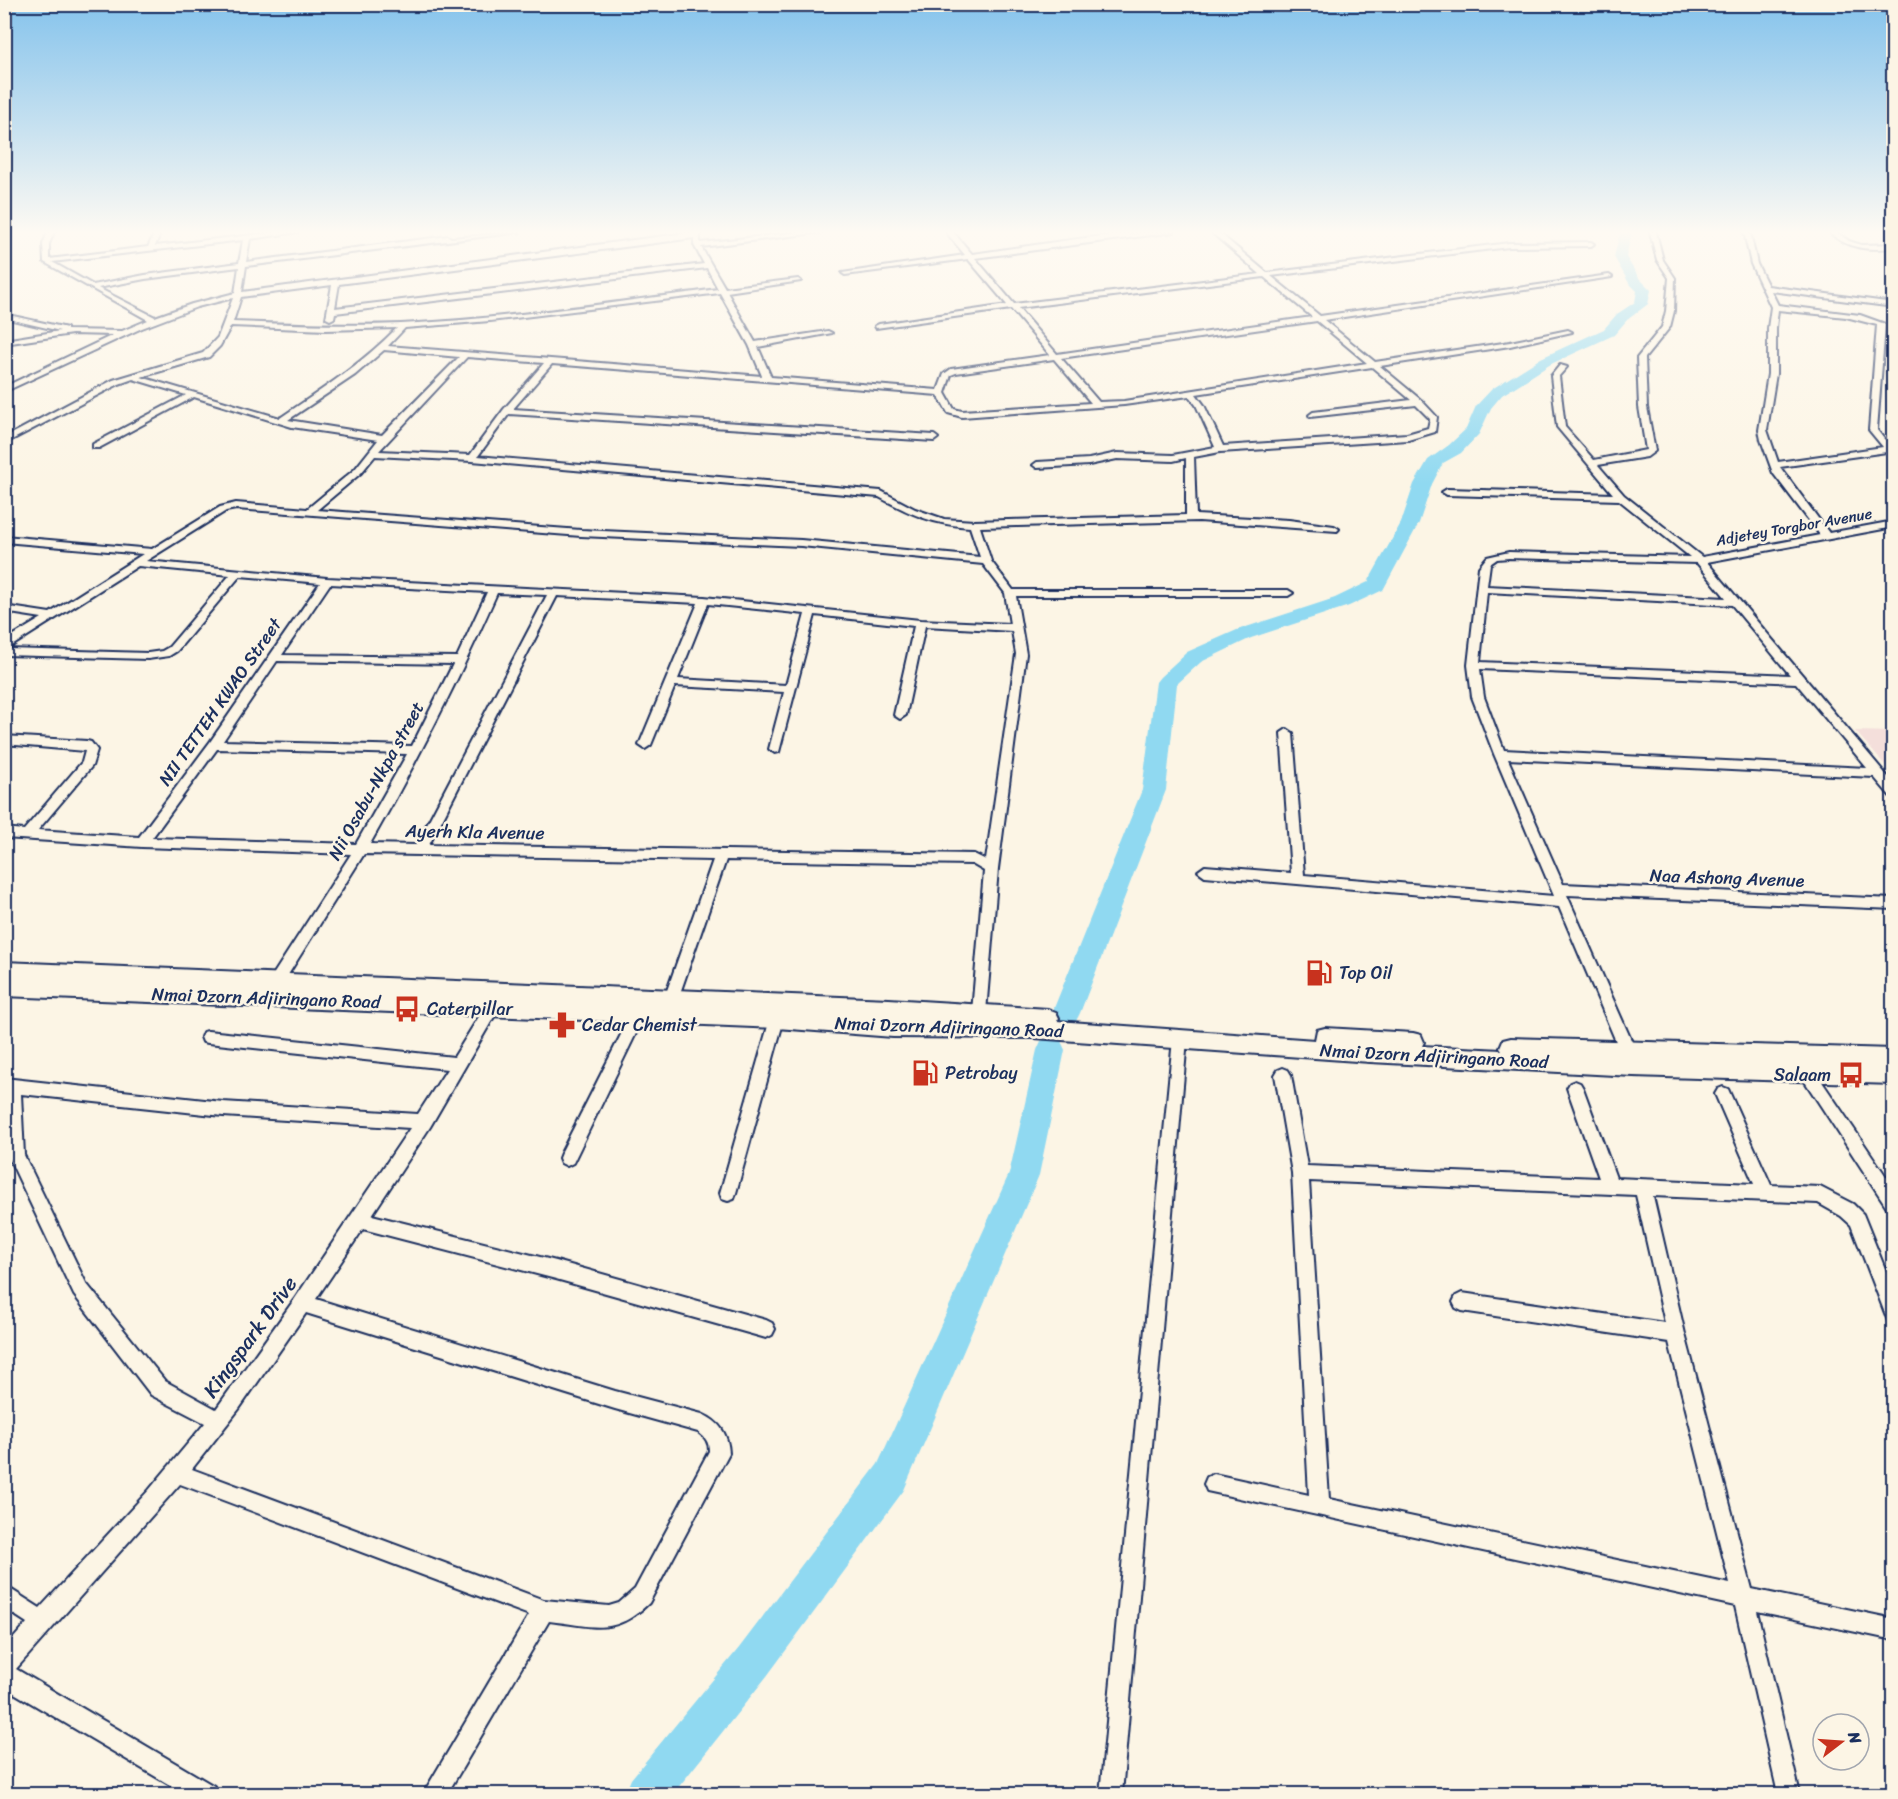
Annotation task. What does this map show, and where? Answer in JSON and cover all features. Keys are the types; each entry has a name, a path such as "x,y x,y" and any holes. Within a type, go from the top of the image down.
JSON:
{"main road":[{"name":"Nmai Dzorn Adjiringano Road","path":"4,970 979,1012 1291,1035 1628,1052 1802,1064 1893,1074"},
{"name":"Nmai Dzorn Adjiringano Road","path":"4,987 493,1006 638,1015 777,1018 893,1028 1034,1029 1370,1053 1633,1066 1802,1064 1893,1059"}],"street":[{"path":"4,316 72,332"},
{"path":"146,316 156,321"},
{"path":"4,390 169,316"},
{"path":"4,442 45,418 131,377 211,352 231,316"},
{"path":"326,328 330,316"},
{"path":"228,324 326,328 403,326 514,316"},
{"path":"737,316 768,380"},
{"path":"879,326 946,316"},
{"path":"1021,316 1097,405"},
{"path":"1037,465 1089,462 1117,456 1164,458 1190,456 1220,449 1424,435 1432,430 1434,419 1418,402 1316,316"},
{"path":"1333,316 1054,355 952,372 948,374 941,393 951,411 958,414 1097,405 1510,344 1568,332"},
{"path":"1591,463 1647,454 1651,451 1643,407 1641,358 1666,327 1668,316"},
{"path":"1774,316 1772,374 1763,430 1774,465 1825,535"},
{"path":"1844,316 1867,319 1881,324 1874,430 1881,441 1892,449"},
{"path":"283,420 352,373 382,348 403,326"},
{"path":"4,342 72,332 128,333"},
{"path":"753,345 828,333"},
{"path":"382,348 941,393"},
{"path":"310,511 358,471 384,438 465,356"},
{"path":"472,458 507,411 550,361"},
{"path":"1563,367 1555,376 1558,419 1561,427 1621,497 1700,560 1893,793"},
{"path":"131,377 301,425 384,438"},
{"path":"1190,392 1200,405 1220,449"},
{"path":"96,446 192,395"},
{"path":"1313,415 1418,402"},
{"path":"507,411 934,438"},
{"path":"1774,465 1892,449"},
{"path":"374,453 472,458 880,494 912,511 943,522 974,524 1191,517 1286,522 1334,529"},
{"path":"1190,456 1191,517"},
{"path":"1447,492 1621,497"},
{"path":"4,646 230,507 310,511 581,533 801,543 986,561"},
{"path":"974,524 986,561 1010,593 1021,654 991,869 992,883 979,1012"},
{"name":"Adjetey Torgbor Avenue","path":"1628,1052 1500,754 1478,697 1474,665 1484,567 1487,560 1495,556 1700,560 1893,524"},
{"path":"1881,527 1893,536"},
{"path":"4,539 155,552"},
{"path":"139,563 327,581 704,600 920,623 1016,628"},
{"path":"4,652 148,656 165,654 173,649 238,572"},
{"name":"NII TETTEH KWAO Street","path":"142,842 214,745 327,581"},
{"path":"1482,589 1735,602"},
{"name":"Nii Osabu-Nkpa street","path":"276,982 326,909 416,750 462,661 493,590"},
{"path":"420,850 553,593"},
{"path":"1010,593 1288,593"},
{"path":"645,745 704,600"},
{"path":"4,609 52,616"},
{"path":"775,749 811,612"},
{"path":"900,715 920,623"},
{"path":"275,658 462,661"},
{"path":"1474,665 1797,679"},
{"path":"671,682 791,689"},
{"path":"1287,733 1298,880"},
{"path":"4,740 87,745 91,750 88,763 28,834"},
{"path":"214,745 416,750"},
{"path":"1500,754 1877,773"},
{"name":"Ayerh Kla Avenue","path":"4,833 142,842 360,849 974,859 991,869"},
{"path":"671,999 721,856"},
{"name":"Naa Ashong Avenue","path":"1204,871 1298,880 1560,896 1893,904"},
{"name":"Kingspark Drive","path":"4,1666 41,1621 176,1473 218,1420 360,1220 424,1122 493,1006"},
{"path":"567,1158 638,1015"},
{"path":"728,1192 777,1018"},
{"path":"208,1037 459,1064"},
{"path":"1111,1794 1180,1039"},
{"path":"1802,1064 1893,1203"},
{"path":"1283,1075 1300,1173 1320,1506"},
{"path":"218,1420 158,1388 80,1289 16,1156 9,1085 224,1109 424,1122"},
{"path":"1575,1088 1610,1186"},
{"path":"1723,1094 1766,1193"},
{"path":"1300,1173 1820,1195 1847,1210 1857,1220 1893,1315"},
{"path":"1643,1188 1676,1334 1744,1599 1789,1794"},
{"path":"360,1220 766,1329"},
{"path":"1462,1302 1676,1334"},
{"path":"176,1473 544,1610 609,1617 634,1606 642,1596 719,1453 719,1440 712,1430 702,1424 615,1400 302,1304"},
{"path":"1214,1484 1893,1630"},
{"path":"4,1595 41,1621"},
{"path":"434,1794 544,1610"},
{"path":"4,1674 206,1794"}],"shaded area":[{"path":"1855,731 1893,732 1893,774"}],"waterway":[{"path":"1066,1013 1154,790 1167,682 1194,657 1244,634 1342,602 1376,586 1410,523 1423,484 1436,460 1455,449 1473,431 1484,406 1497,392 1546,361 1609,332 1624,316"},
{"path":"646,1794 753,1662 891,1477 1024,1175 1051,1050"}],"place":[{"name":"Top Oil","path":"1319,973"},
{"name":"Caterpillar","path":"407,1009"},
{"name":"Cedar Chemist","path":"562,1025"},
{"name":"Petrobay","path":"925,1073"},
{"name":"Salaam","path":"1851,1075"}]}
